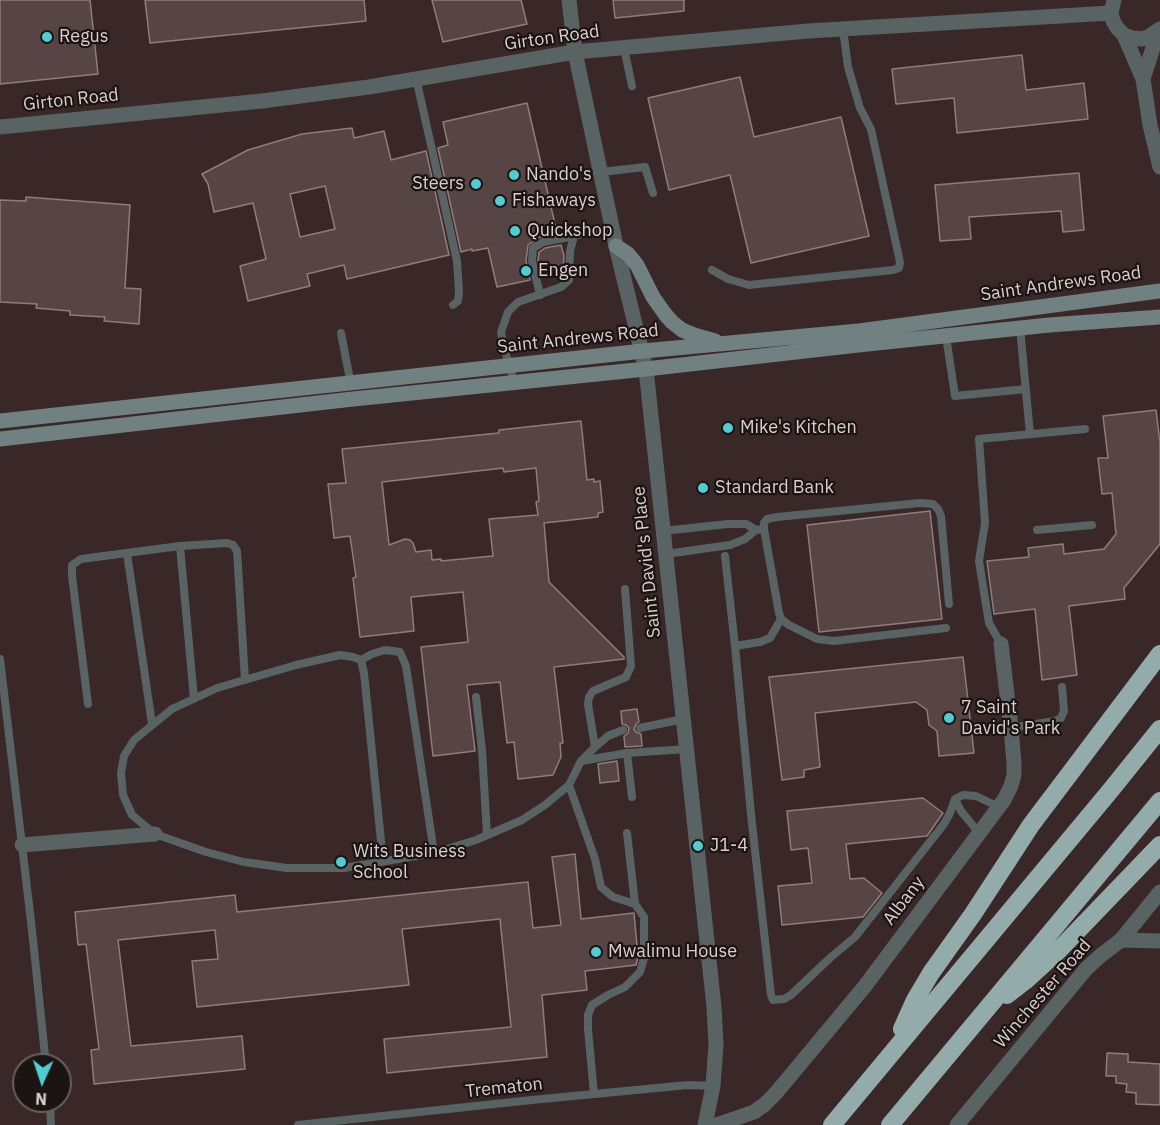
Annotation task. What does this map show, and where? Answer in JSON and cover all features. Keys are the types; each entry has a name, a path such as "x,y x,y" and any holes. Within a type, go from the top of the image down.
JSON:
{"highway":[{"path":"891,1053 915,1000 1031,825 1160,654"},
{"path":"832,1125 1160,729"},
{"path":"890,1125 1160,801"},
{"path":"981,1015 1059,951 1160,845"}],"main road":[{"path":"616,246 628,254 637,265 653,297 665,314 682,330 709,340 732,343"},
{"name":"Saint Andrews Road","path":"0,421 643,351 859,332 1160,291"},
{"name":"Saint Andrews Road","path":"0,439 858,345 1160,316"}],"street":[{"name":"Saint David's Place","path":"569,0 575,52 616,246 646,369 714,1007 716,1044 713,1086 705,1125"},
{"name":"Girton Road","path":"0,127 262,101 369,87 575,52 1112,7"},
{"path":"1112,7 1113,21 1124,34 1142,39 1159,31"},
{"path":"1143,80 1159,31"},
{"path":"1124,34 1143,80 1160,167"},
{"name":"Albany","path":"716,1125 754,1112 776,1093 865,986 999,807 1011,786 1014,775 1001,644"},
{"path":"22,845 155,834"},
{"name":"Winchester Road","path":"957,1125 1086,969 1121,940 1160,892"},
{"path":"1121,940 1160,941"}],"lane":[{"path":"712,270 728,279 749,285 899,268 900,262 871,129 860,108 848,68 843,29"},
{"path":"624,48 632,86"},
{"path":"416,78 457,261 459,292 458,301 453,305"},
{"path":"601,172 645,167 652,193"},
{"path":"540,295 532,261 533,248 543,242 612,226"},
{"path":"514,382 501,333 508,312 518,302 561,287 569,280 570,251 574,236"},
{"path":"1020,328 1030,434"},
{"path":"341,333 353,399"},
{"path":"946,336 955,396 1026,389"},
{"path":"1001,644 990,623 980,561 985,523 979,439 1085,429"},
{"path":"666,554 730,545 760,530 767,519 777,517 920,503 933,504 941,516 949,604"},
{"path":"663,531 728,524 746,524 760,530"},
{"path":"1037,530 1092,525"},
{"path":"760,530 779,613 781,619 789,625 817,639 834,641 946,628"},
{"path":"88,704 72,576 72,565 81,559 180,546 227,543 233,546 237,551 244,680"},
{"path":"180,546 194,699"},
{"path":"127,553 152,724"},
{"path":"725,556 752,826 773,1000 784,999 791,995 855,937 944,824 955,799 963,795 976,796 999,807"},
{"path":"595,747 588,704 589,697 593,691 626,677 631,666 625,589"},
{"path":"735,646 770,638 781,619"},
{"path":"434,853 406,666 400,652 386,650 362,660 340,655 217,688 172,709 134,740 124,756 121,772 123,795 132,815 155,834 206,852 244,862 287,868 344,867 434,853 476,840 522,820 569,785 581,761 595,747 608,736 623,730"},
{"path":"0,659 45,1053"},
{"path":"362,660 383,861"},
{"path":"1011,728 1061,718 1064,711 1062,687"},
{"path":"476,697 487,835"},
{"path":"640,728 683,719"},
{"path":"581,761 627,753 687,750"},
{"path":"627,753 632,798"},
{"path":"569,785 595,859 601,887 613,897 635,904"},
{"path":"955,799 961,811 979,833"},
{"path":"594,1094 588,1015 592,1005 625,987 640,972 644,958 644,917 635,904 627,833"},
{"name":"Trematon","path":"298,1125 688,1085 713,1086"}],"building":[{"name":"Regus","path":"0,0 90,0 98,74 0,84"},
{"path":"145,0 364,0 366,21 150,43"},
{"path":"432,0 521,0 527,24 443,42"},
{"path":"613,0 684,0 684,11 615,18"},
{"path":"1022,55 1026,90 1084,83 1088,119 957,133 954,98 896,104 892,69"},
{"path":"740,77 754,137 841,117 869,236 751,263 730,175 669,190 648,98"},
{"path":"527,103 557,233 540,237 528,245 526,261 530,280 497,287 488,248 461,252 438,148 448,145 443,122"},
{"path":"352,128 354,138 384,131 391,160 426,151 449,255 347,279 344,265 307,274 310,286 248,301 240,266 266,259 253,203 214,212 208,184 202,174 248,150 302,134","holes":["325,186 335,229 300,237 290,194"]},
{"path":"1079,173 1084,230 1063,232 1061,211 969,217 971,239 940,241 935,185"},
{"path":"26,197 130,205 125,288 141,289 139,324 104,321 105,317 70,315 70,311 36,308 37,304 0,302 0,200 26,201"},
{"path":"561,245 564,256 563,272 542,277 538,261 539,252 545,248"},
{"path":"1156,410 1160,443 1160,544 1124,588 1125,599 1069,606 1077,675 1042,680 1035,609 994,614 987,561 1029,557 1028,548 1063,544 1064,554 1104,549 1116,534 1112,493 1102,494 1098,458 1108,458 1103,416"},
{"path":"581,421 587,480 600,481 603,512 598,513 598,517 544,523 549,582 624,657 624,659 554,667 563,743 560,743 561,757 553,775 518,779 514,742 507,743 500,682 467,685 475,751 433,756 421,647 468,642 463,592 411,597 414,631 360,637 353,578 356,577 350,536 334,538 328,484 346,483 342,449 499,433 499,430","holes":["503,468 504,472 536,468 538,515 489,519 493,556 441,561 441,559 432,560 431,550 416,552 410,540 405,539 389,545 382,482"]},
{"path":"930,511 942,619 819,632 807,525"},
{"name":"7 Saint David's Park","path":"963,657 974,753 939,756 937,731 929,725 927,710 916,702 815,713 820,767 804,770 804,777 782,780 769,677"},
{"path":"637,709 639,722 634,729 641,734 642,746 625,747 624,736 628,733 629,728 622,724 621,711"},
{"path":"617,761 619,781 600,783 598,764"},
{"path":"923,798 943,813 927,836 846,844 850,879 864,878 882,893 863,917 782,925 778,886 812,883 808,848 791,850 787,811"},
{"path":"575,854 581,919 634,913 638,957 636,965 585,971 587,990 542,995 547,1057 387,1073 384,1039 511,1027 500,919 402,929 409,985 197,1007 192,961 218,959 215,930 118,940 131,1046 242,1036 245,1069 94,1084 91,1050 99,1049 86,944 78,945 75,912 235,895 237,912 528,882 533,928 561,925 552,857"},
{"path":"1107,1053 1128,1054 1128,1062 1160,1064 1160,1105 1136,1104 1136,1093 1126,1092 1127,1084 1116,1083 1116,1076 1106,1076"}],"place":[{"name":"Regus","path":"47,37"},
{"name":"Nando's","path":"514,175"},
{"name":"Steers","path":"476,184"},
{"name":"Fishaways","path":"500,201"},
{"name":"Quickshop","path":"515,231"},
{"name":"Engen","path":"526,271"},
{"name":"Mike's Kitchen","path":"728,428"},
{"name":"Standard Bank","path":"703,488"},
{"name":"7 Saint David's Park","path":"949,718"},
{"name":"J1-4","path":"698,846"},
{"name":"Wits Business School","path":"341,862"},
{"name":"Mwalimu House","path":"596,952"}]}
